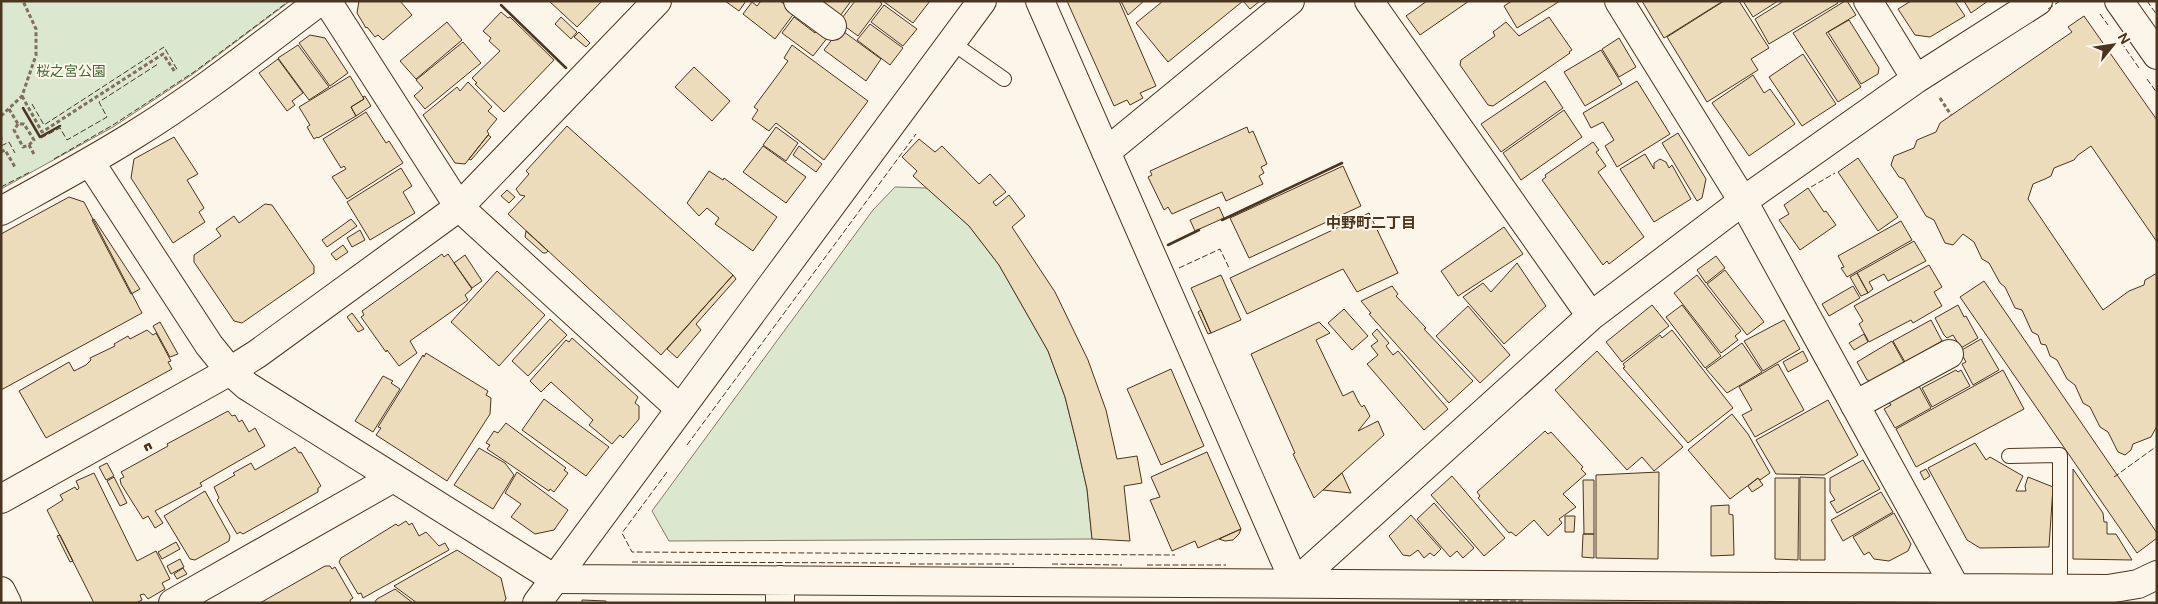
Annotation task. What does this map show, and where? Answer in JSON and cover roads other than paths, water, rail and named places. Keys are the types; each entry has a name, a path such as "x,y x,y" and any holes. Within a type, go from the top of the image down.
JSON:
{"main road":[{"path":"1,211 90,162 177,107 320,1"},
{"path":"327,1 459,207 680,409"},
{"path":"1,499 230,371 264,349 459,207 657,1"},
{"path":"798,1 832,26"},
{"path":"538,603 982,1"},
{"path":"1040,1 1295,583"},
{"path":"1106,152 1290,1"},
{"path":"1369,1 1591,316"},
{"path":"1619,1 1743,200 1856,406 1955,595"},
{"path":"1868,1 1916,79"},
{"path":"1269,603 1295,583 1591,316 1743,200 1916,79 2038,1"},
{"path":"2119,1 2157,55"},
{"path":"90,162 209,345 230,371 247,386 555,578 780,591 1295,583 1663,594 1955,595 2060,589 2108,589 2130,586 2157,575"},
{"path":"1856,406 1950,354"},
{"path":"173,603 393,478"},
{"path":"1,590 7,603"}],"lane":[{"path":"952,42 1004,79"},
{"path":"2009,456 2060,455 2060,589"}],"district":[{"name":"中野町二丁目","path":"1371,223"}],"park label":[{"name":"桜之宮公園","path":"71,71"}]}
